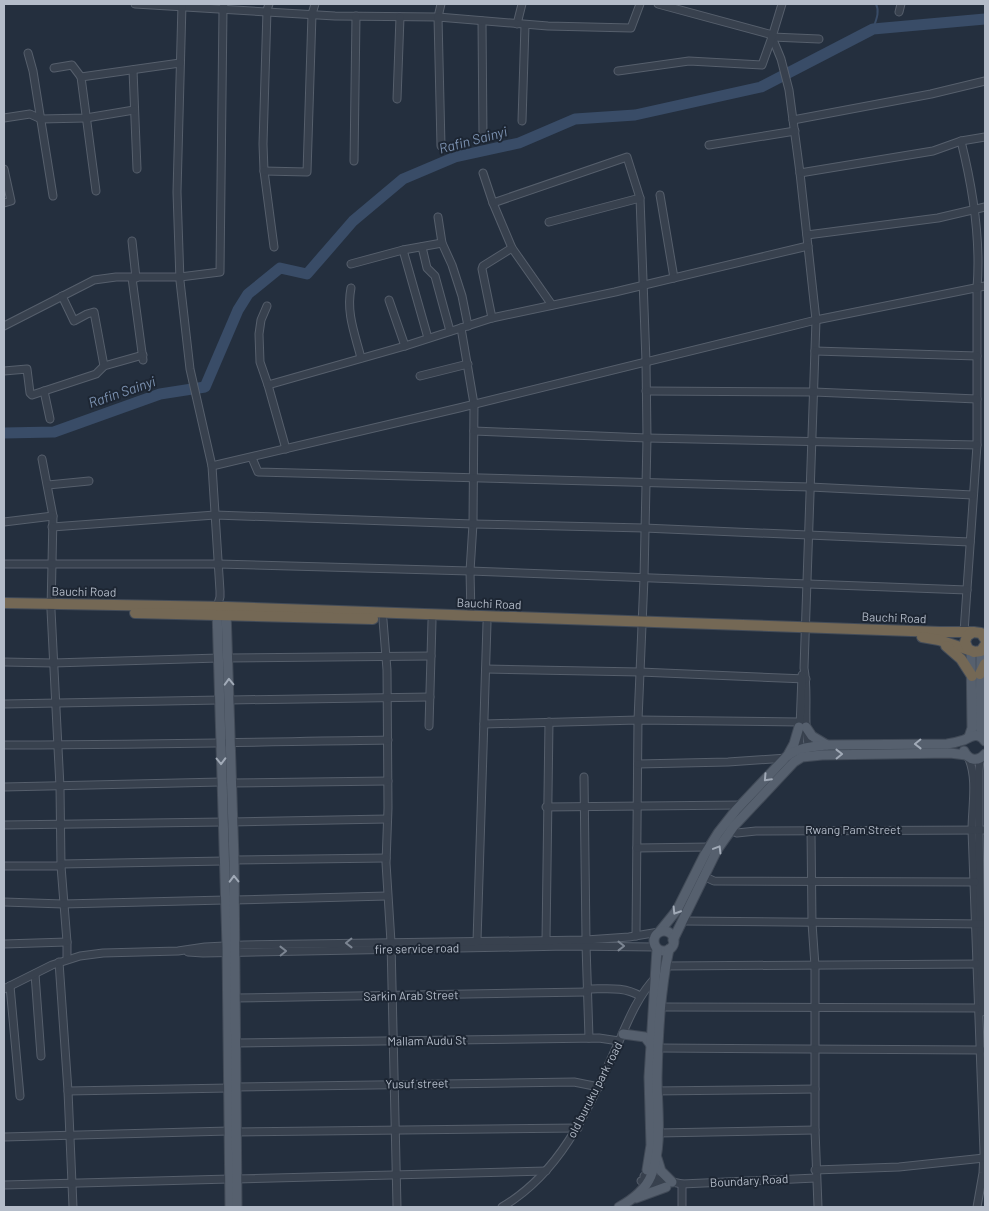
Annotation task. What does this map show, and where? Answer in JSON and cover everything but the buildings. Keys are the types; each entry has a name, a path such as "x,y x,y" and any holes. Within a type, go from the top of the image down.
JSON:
{"highway":[{"name":"Bauchi Road","path":"4,602 51,607"},
{"name":"Bauchi Road","path":"4,609 51,607 221,609 471,616 642,625"},
{"name":"Bauchi Road","path":"221,609 383,620 805,630 978,642"},
{"name":"Bauchi Road","path":"805,630 978,642"},
{"path":"939,640 976,675 985,664"}],"main road":[{"path":"221,609 231,949 233,1179 230,1207"},
{"path":"967,756 963,747 972,728 978,642"},
{"path":"976,675 980,726 984,740"},
{"path":"798,755 794,744 801,725 812,736 827,745"},
{"path":"646,1180 651,1145 654,1091 656,948 654,937 677,910 717,850 741,805 798,755 827,745 947,744 976,735 984,740"},
{"path":"656,948 662,951 669,949 673,945 673,940 682,921 709,847 798,755 950,753 967,756 972,759 984,756"},
{"path":"660,931 669,932 673,940"},
{"path":"231,949 235,998 232,1088"},
{"path":"655,1046 669,949"},
{"path":"621,1038 644,1037 655,1046"},
{"path":"621,1206 645,1194 673,1184 659,1167 654,1091"},
{"path":"621,1206 646,1180 657,1149"},
{"path":"233,1179 237,1207"}],"street":[{"path":"136,4 268,7 312,14 438,17 525,25 631,28 640,4"},
{"path":"264,171 307,172 312,14 315,4"},
{"path":"441,4 438,17 441,146"},
{"path":"517,24 522,4"},
{"path":"638,764 728,762 798,755 804,668 816,320 789,90 781,60 772,37 769,34 658,4"},
{"path":"618,71 689,60 762,65 782,4"},
{"path":"899,12 901,4"},
{"path":"182,5 177,192 180,277 190,369 212,466 221,609"},
{"path":"4,326 94,280 116,277 180,277 220,272 223,6"},
{"path":"268,7 263,144 264,171 274,247"},
{"path":"354,161 356,16"},
{"path":"397,99 400,17"},
{"path":"482,21 483,137"},
{"path":"522,121 525,25"},
{"path":"772,37 819,40"},
{"path":"28,53 42,119 53,196"},
{"path":"81,77 180,63"},
{"path":"54,68 72,65 81,77 96,191"},
{"path":"133,70 137,169"},
{"path":"793,120 931,94 985,81"},
{"path":"4,118 30,114 42,119 86,118 134,110"},
{"path":"709,146 795,131"},
{"path":"800,173 932,152 961,141 985,137"},
{"path":"961,141 970,177 979,265 977,288 977,445 966,590 978,642"},
{"path":"492,204 627,157 640,198 647,438 638,720 636,936"},
{"path":"4,169 10,201 4,203"},
{"path":"483,173 492,204 512,248 552,305"},
{"path":"660,195 674,278"},
{"path":"549,222 640,198"},
{"path":"807,235 938,218 985,207"},
{"path":"438,218 442,243 455,273 465,327 474,404 473,524 470,572 471,616"},
{"path":"4,371 27,369 30,393 32,395 96,374 104,366 143,358 132,241"},
{"path":"351,264 404,250 442,243"},
{"path":"268,385 405,346 492,318 644,285 808,246"},
{"path":"422,247 427,268 435,276 450,331"},
{"path":"492,318 482,269 483,266 512,248"},
{"path":"404,250 428,338"},
{"path":"212,466 286,450 816,320 985,286"},
{"path":"351,288 348,300 349,310 361,358"},
{"path":"62,296 74,321 94,312 104,366"},
{"path":"390,300 405,346"},
{"path":"267,306 261,320 258,350 286,450"},
{"path":"815,351 977,356"},
{"path":"420,376 468,364"},
{"path":"44,391 50,419"},
{"path":"646,391 814,392 977,399"},
{"path":"474,431 647,438 977,445"},
{"path":"252,458 258,472 810,487 974,495"},
{"path":"42,459 53,516 51,607 60,787 61,865 67,942 66,959"},
{"path":"48,485 89,481"},
{"path":"52,527 216,515 644,528 970,542"},
{"path":"4,522 53,516"},
{"path":"4,564 218,564 966,590"},
{"path":"383,620 388,698 388,819 386,858 391,946 397,1207"},
{"path":"430,726 432,621"},
{"path":"477,941 487,623"},
{"path":"4,662 431,656"},
{"path":"486,669 640,672 803,680"},
{"path":"4,704 430,697"},
{"path":"484,724 638,720 801,725"},
{"path":"546,940 546,807 549,722"},
{"path":"4,745 171,745 225,742 388,740"},
{"path":"967,756 971,764 973,776 979,830"},
{"path":"981,1050 979,770 984,756"},
{"path":"584,777 589,1038"},
{"path":"4,787 226,782 388,781"},
{"path":"546,807 741,805"},
{"path":"4,825 388,819"},
{"name":"Rwang Pam Street","path":"727,829 736,833 811,830 979,830"},
{"path":"811,830 812,923 816,966 815,1174 818,1207"},
{"path":"637,848 709,847"},
{"path":"4,866 386,858"},
{"path":"700,874 714,881 980,882"},
{"path":"4,902 63,904 387,896"},
{"path":"682,921 981,924"},
{"path":"977,1207 984,1158 976,964 981,924"},
{"path":"391,946 477,941 546,940 586,943 660,931"},
{"path":"4,944 67,942"},
{"name":"fire service road","path":"7,987 66,959 103,953 178,951 203,953 231,949 586,943 656,948"},
{"path":"59,962 68,1091 73,1207"},
{"path":"666,966 976,964"},
{"path":"34,974 41,1056"},
{"name":"old buruku park road","path":"502,1207 525,1192 546,1171 578,1128 599,1087 640,996 656,976"},
{"path":"7,987 20,1096"},
{"name":"Sarkin Arab Street","path":"235,998 392,996 624,989 631,990 640,996"},
{"path":"662,1007 978,1008"},
{"name":"Mallam Audu St","path":"235,1043 621,1038"},
{"path":"655,1046 815,1050 981,1050"},
{"name":"Yusuf street","path":"68,1091 574,1082 599,1087"},
{"path":"654,1091 815,1089"},
{"path":"4,1138 233,1132 578,1128"},
{"path":"658,1133 815,1130"},
{"name":"Boundary Road","path":"646,1180 673,1184 899,1167 984,1158"},
{"path":"4,1185 546,1171"},
{"path":"673,1184 682,1207"}],"waterway":[{"path":"873,29 878,13 876,4"},
{"name":"Rafin Sainyi","path":"4,433 54,432 160,394 205,387 238,310 248,294 280,268 307,274 353,221 403,179 455,157 519,143 575,119 635,115 761,87 873,29 985,19"}]}
